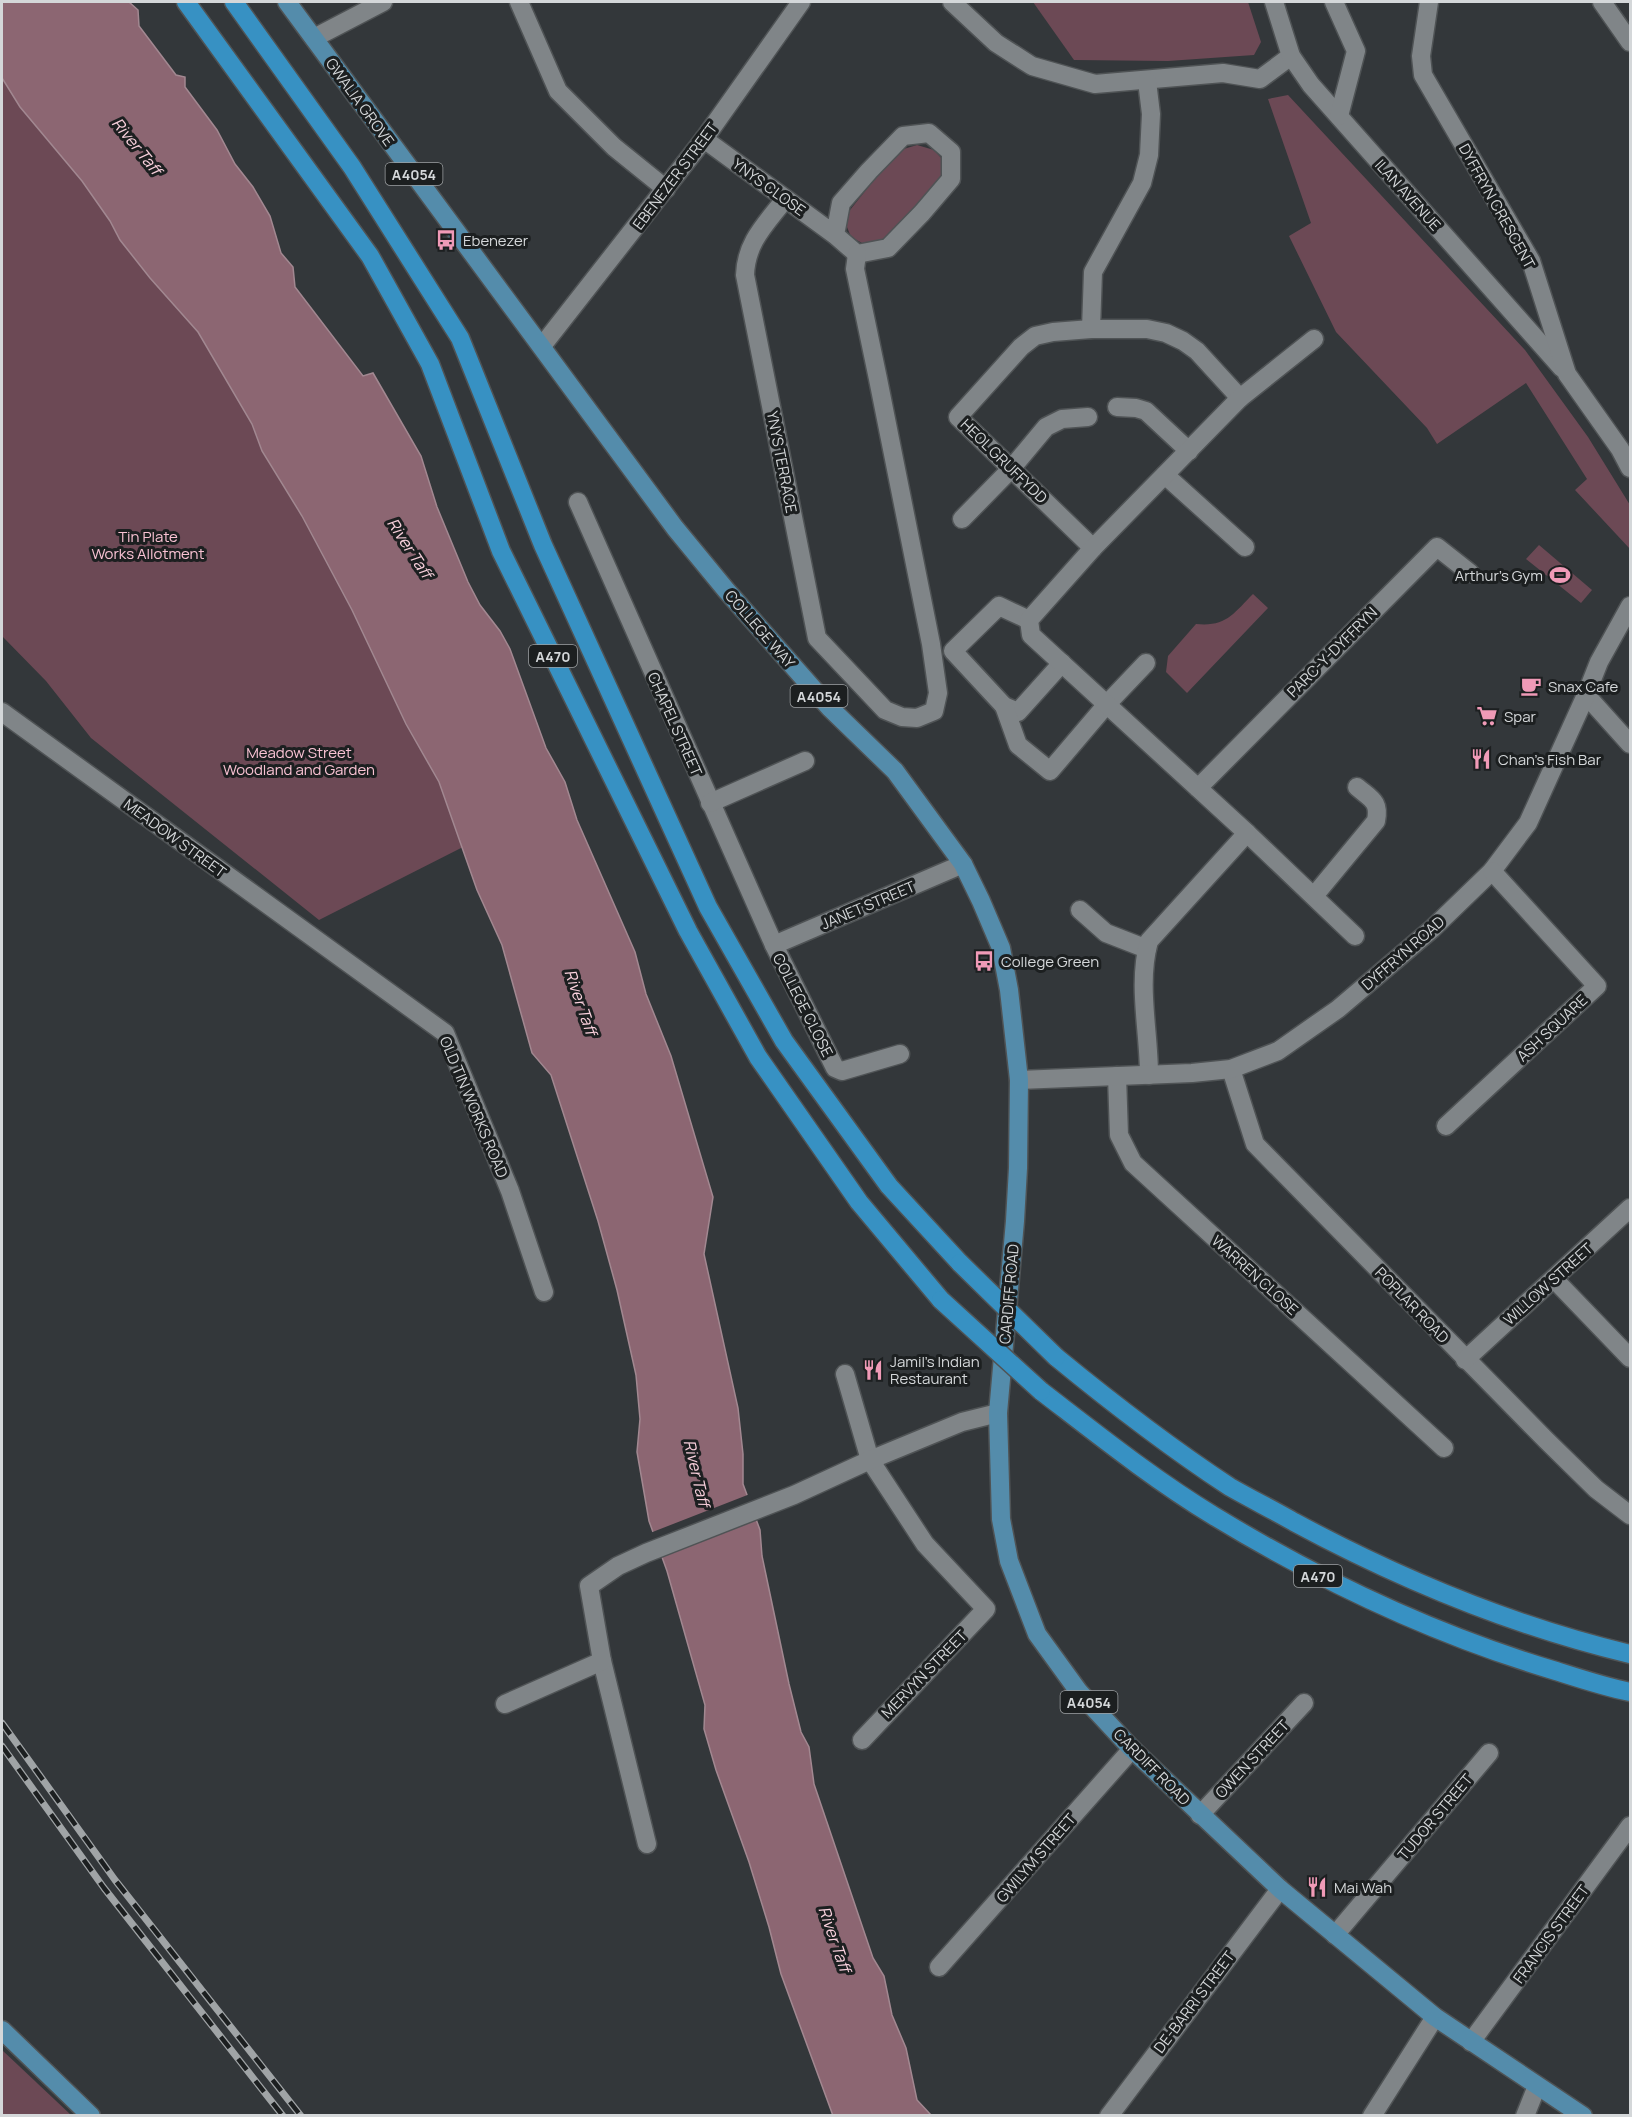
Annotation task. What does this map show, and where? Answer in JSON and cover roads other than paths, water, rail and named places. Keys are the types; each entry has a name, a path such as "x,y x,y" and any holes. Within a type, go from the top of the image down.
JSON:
{"highway":[{"name":"A470","path":"186,2 370,256 430,364 501,551 688,931 758,1057 859,1202 941,1300 1041,1391 1113,1447 1212,1515 1323,1579 1503,1655 1630,1692"},
{"name":"A470","path":"234,2 352,167 460,338 543,545 708,908 784,1041 889,1186 960,1263 1056,1357 1132,1419 1232,1487 1340,1547 1416,1582 1497,1614 1630,1654"}],"main road":[{"name":"GWALIA GROVE","path":"287,2 542,346"},
{"name":"COLLEGE WAY","path":"542,346 675,528 718,582 830,708 895,771 963,864 1001,948 1010,990 1019,1080"},
{"name":"CARDIFF ROAD","path":"1019,1080 1017,1200 998,1413 1001,1519 1009,1561 1037,1634 1079,1692 1132,1749 1280,1889 1435,2017 1471,2043 1583,2115"},
{"path":"2,2030 91,2115"}],"street":[{"path":"314,38 383,2"},
{"path":"519,2 558,91 614,147 666,189"},
{"name":"EBENEZER STREET","path":"542,346 704,139 801,2"},
{"path":"952,2 996,43 1032,66 1095,84 1223,73 1260,79 1291,56"},
{"name":"ILAN AVENUE","path":"1274,2 1291,56 1311,85 1567,374"},
{"path":"1334,2 1356,51 1339,116"},
{"name":"DYFFRYN CRESCENT","path":"1429,2 1421,56 1423,75 1531,261 1567,374 1620,449 1630,468"},
{"path":"1602,2 1630,42"},
{"path":"1091,329 1094,272 1142,183 1149,155 1151,114 1147,81"},
{"path":"835,236 841,204 903,136 929,134 951,152 951,179 922,213 888,248 857,254"},
{"name":"YNYS CLOSE","path":"704,139 857,254"},
{"name":"YNYS TERRACE","path":"785,199 753,242 746,259 745,275 816,638 885,710 902,717 917,718 934,711 938,693 919,586 855,269 857,254"},
{"name":"HEOL GRUFFYDD","path":"1093,548 958,417 1021,347 1035,336 1053,332 1147,329 1166,333 1197,351 1240,398"},
{"path":"1314,339 1240,398 1093,548 1029,620 1030,635 1247,832 1355,936"},
{"path":"1116,407 1146,411 1189,451"},
{"path":"962,519 1011,469 1046,427 1062,419 1088,417"},
{"path":"1165,475 1245,547"},
{"name":"CHAPEL STREET","path":"578,502 774,945"},
{"name":"PARC-Y-DYFFRYN","path":"1198,788 1437,547 1470,573"},
{"path":"1029,620 999,606 953,651 1004,706 1018,744 1050,771 1107,704 1146,663"},
{"name":"DYFFRYN ROAD","path":"1019,1080 1231,1069 1278,1051 1338,1009 1432,929 1492,871 1528,823 1599,662 1630,607"},
{"path":"1004,706 1018,712 1062,663"},
{"path":"1586,695 1630,744"},
{"name":"MEADOW STREET","path":"2,712 348,963"},
{"path":"710,803 805,761"},
{"path":"1314,896 1376,821 1378,810 1374,801 1357,787"},
{"path":"1149,1075 1144,958 1149,941 1247,832"},
{"name":"JANET STREET","path":"774,945 963,864"},
{"name":"ASH SQUARE","path":"1446,1126 1597,986 1492,871"},
{"path":"1080,910 1106,933 1147,949"},
{"name":"COLLEGE CLOSE","path":"774,945 837,1070 842,1071 900,1054"},
{"name":"OLD TIN WORKS ROAD","path":"348,963 445,1033 510,1191 544,1292"},
{"name":"POPLAR ROAD","path":"1231,1069 1255,1144 1465,1360 1596,1489 1630,1515"},
{"name":"WARREN CLOSE","path":"1117,1076 1119,1136 1133,1163 1444,1448"},
{"name":"WILLOW STREET","path":"1465,1360 1630,1208"},
{"path":"1554,1280 1630,1358"},
{"path":"844,1374 870,1460"},
{"path":"647,1844 602,1661 589,1586 618,1566 646,1553 794,1495 870,1460 962,1422 998,1413"},
{"name":"MERVYN STREET","path":"861,1740 986,1609 925,1544 870,1460"},
{"path":"505,1704 602,1661"},
{"name":"OWEN STREET","path":"1200,1815 1304,1702"},
{"name":"GWILYM STREET","path":"939,1967 1132,1749"},
{"name":"TUDOR STREET","path":"1335,1935 1490,1753"},
{"name":"FRANCIS STREET","path":"1471,2043 1630,1826"},
{"name":"DE-BARRI STREET","path":"1109,2115 1280,1889"},
{"path":"1372,2115 1435,2017"},
{"path":"1525,2115 1538,2086"}],"water":[{"name":"River Taff","path":"2,2 129,2 138,10 139,26 176,75 185,77 185,87 217,130 235,164 253,187 270,216 281,253 293,267 295,287 363,376 373,373 421,456 437,507 468,582 480,605 500,631 510,649 546,748 565,782 577,820 635,952 646,994 671,1056 713,1197 704,1254 738,1408 743,1454 743,1484 760,1530 762,1556 789,1684 801,1732 809,1747 814,1784 873,1958 884,1976 892,2015 906,2048 917,2100 931,2115 833,2116 781,1974 749,1862 716,1770 704,1729 705,1705 667,1571 649,1521 637,1452 640,1419 636,1375 617,1290 598,1221 551,1075 532,1053 502,945 477,890 439,782 406,724 352,610 302,516 262,451 252,424 198,332 120,240 110,221 82,181 20,107 2,78"}],"railway":[{"path":"2,1723 115,1880 301,2116"},
{"path":"2,1746 104,1888 283,2116"}],"place":[{"name":"Ebenezer","path":"446,240"},
{"name":"Arthur's Gym","path":"1560,575"},
{"name":"Snax Cafe","path":"1531,686"},
{"name":"Spar","path":"1487,716"},
{"name":"Chan's Fish Bar","path":"1481,759"},
{"name":"College Green","path":"984,961"},
{"name":"Jamil's Indian Restaurant","path":"873,1370"},
{"name":"Mai Wah","path":"1317,1887"}],"park label":[{"name":"Tin Plate Works Allotment","path":"148,544"},
{"name":"Meadow Street Woodland and Garden","path":"299,760"}]}
